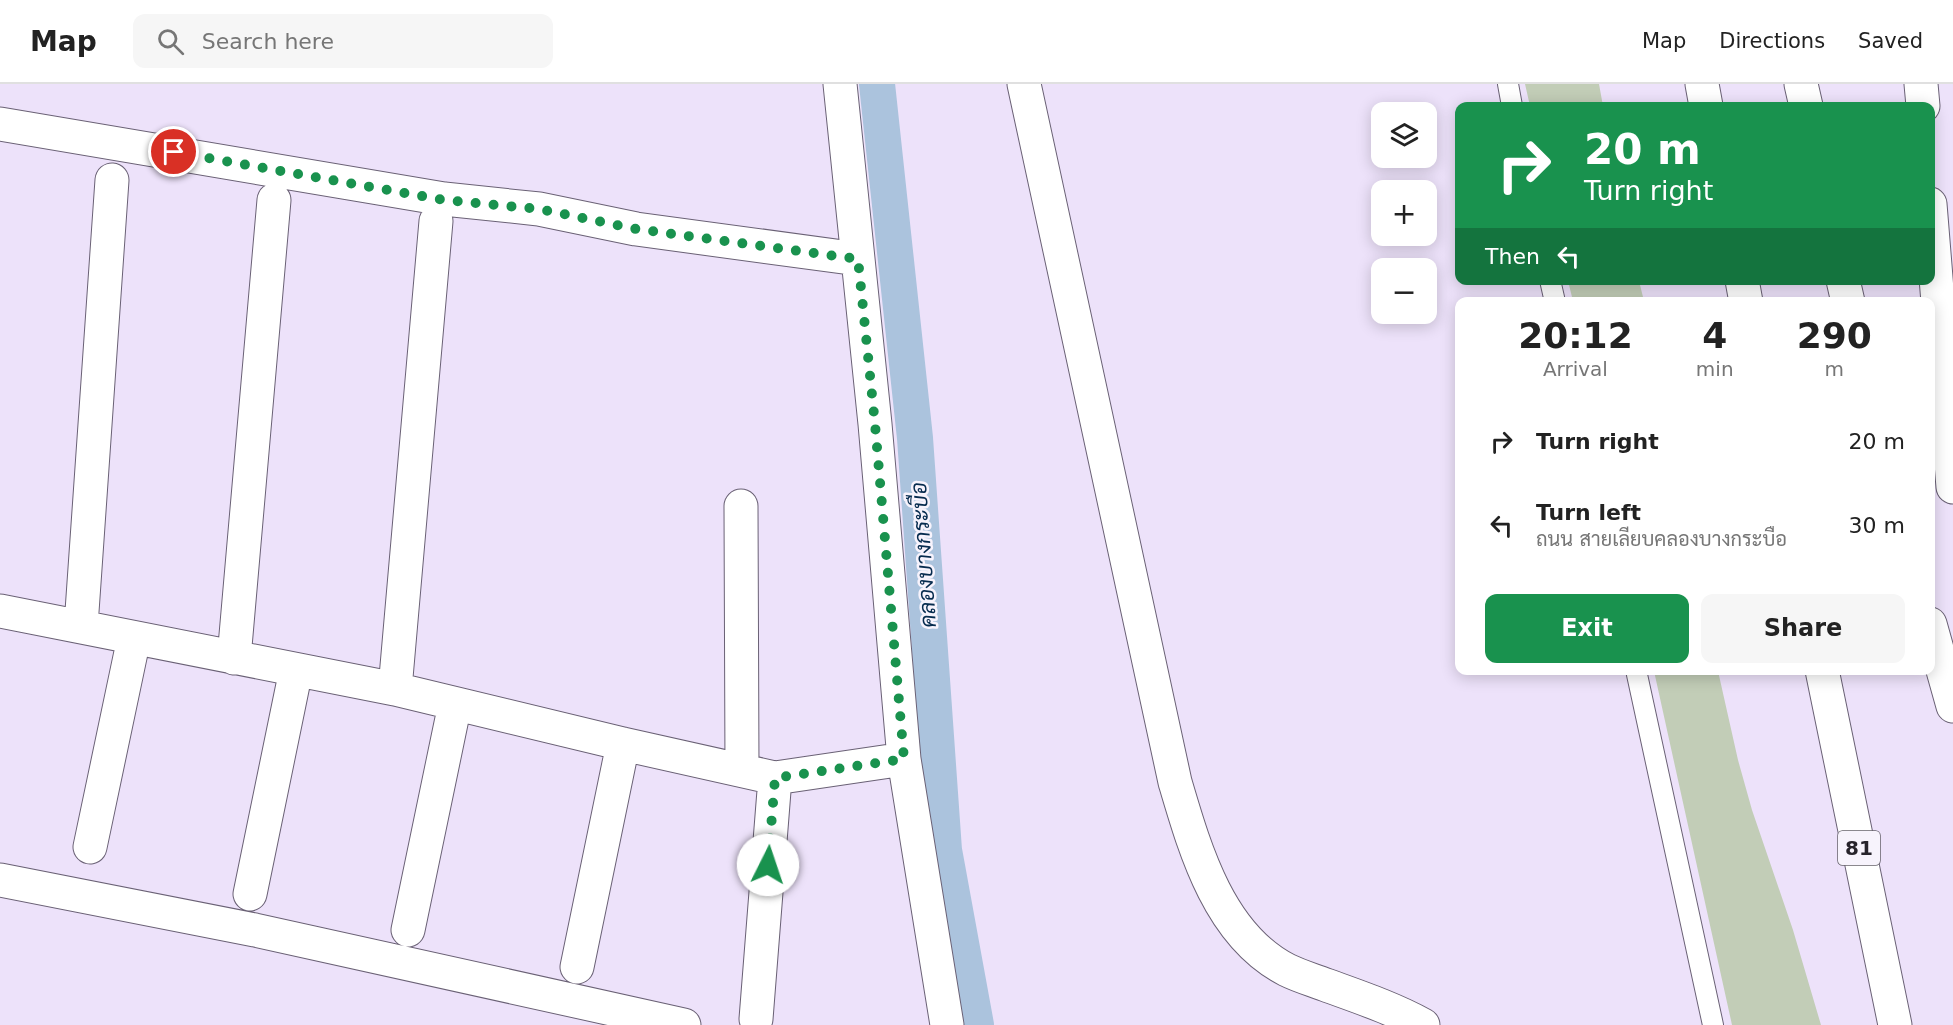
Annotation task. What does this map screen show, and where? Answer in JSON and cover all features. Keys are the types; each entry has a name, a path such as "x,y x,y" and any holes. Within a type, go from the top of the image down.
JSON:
{"main road":[{"path":"840,84 875,424 904,759 947,1025"},
{"path":"1024,84 1175,782 1196,848 1208,877 1231,919 1257,949 1287,970 1404,1020"},
{"path":"1702,84 1705,102"},
{"path":"1802,84 1805,102"},
{"path":"1921,84 1923,102"},
{"path":"0,124 444,200 539,209 636,229 858,259"},
{"path":"81,626 112,180"},
{"path":"234,658 274,200"},
{"path":"395,689 436,221"},
{"path":"1935,266 1953,487"},
{"path":"741,506 741,770"},
{"path":"0,611 395,689 775,778 904,759"},
{"path":"90,847 134,638"},
{"path":"1935,642 1953,706"},
{"path":"250,894 296,670"},
{"name":"81","path":"1823,675 1895,1025"},
{"path":"408,930 455,704"},
{"path":"577,967 623,744"},
{"path":"756,1019 775,778"},
{"path":"0,880 255,930 684,1025"}],"lane":[{"path":"1508,84 1511,102"},
{"path":"1637,675 1713,1025"}],"green space":[{"path":"1525,84 1599,84 1602,102 1529,102"},
{"path":"1569,285 1640,285 1643,297 1572,297"},
{"path":"1655,675 1719,675 1752,810 1793,930 1821,1025 1732,1025"}],"waterway":[{"name":"คลองบางกระบือ","path":"877,84 915,438 944,850 976,1025"}],"route":[{"path":"174,152 444,200 539,209 636,229 858,259 875,424 904,759 775,778 768,865"}]}
